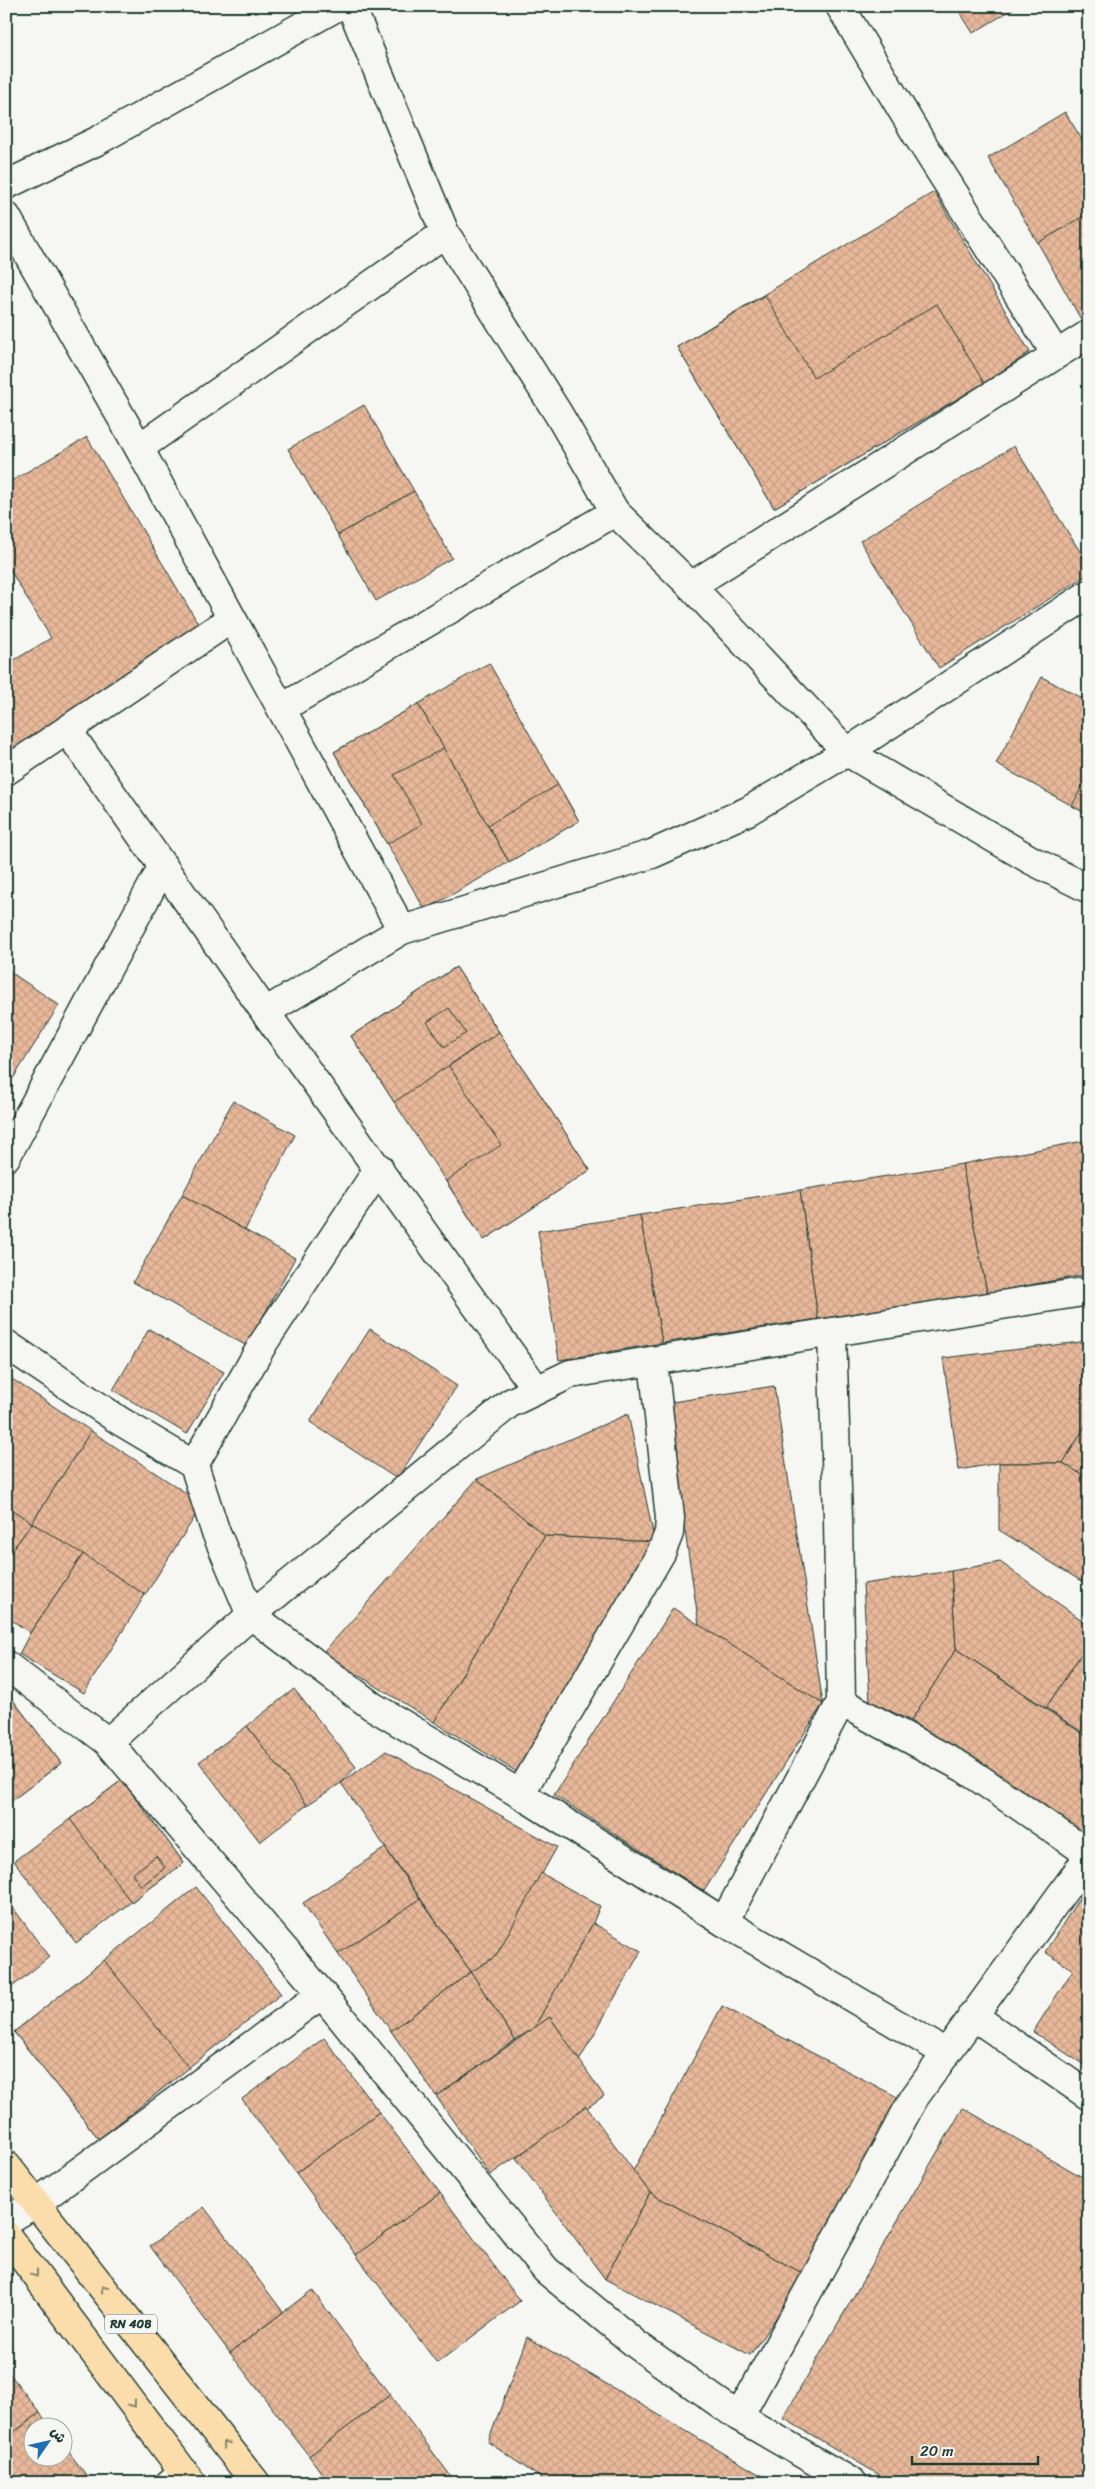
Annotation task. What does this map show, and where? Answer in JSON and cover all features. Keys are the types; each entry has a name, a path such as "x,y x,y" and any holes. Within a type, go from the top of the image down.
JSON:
{"main road":[{"name":"RN 40B","path":"6,2165 256,2483"},
{"name":"RN 40B","path":"6,2235 182,2479"}],"street":[{"path":"6,185 97,140 338,6"},
{"path":"351,6 445,233 558,415 615,512 691,586 846,752 1031,860 1089,889"},
{"path":"840,6 917,135 1056,354"},
{"path":"6,216 139,448 231,620 282,708 402,930"},
{"path":"139,448 445,233"},
{"path":"691,586 1089,334"},
{"path":"282,708 615,512"},
{"path":"265,1012 402,930 652,854 748,811 846,752 1089,594"},
{"path":"6,771 231,620"},
{"path":"68,731 265,1012 537,1390"},
{"path":"6,1157 163,866"},
{"path":"194,1465 264,1342 378,1168"},
{"path":"108,1742 251,1615 510,1404 570,1374 1089,1291"},
{"path":"724,1922 841,1702 832,1333"},
{"path":"6,1344 120,1421 194,1465 215,1530 251,1615 372,1706 520,1794 724,1922 946,2053"},
{"path":"520,1794 661,1553 669,1533 670,1518 654,1361"},
{"path":"6,1665 108,1742 322,1994 546,2270 637,2345 739,2417 853,2483"},
{"path":"739,2417 914,2098 1089,1855 964,1768 841,1702"},
{"path":"6,2220 36,2203 322,1994"},
{"path":"972,2015 1089,2096"}],"building":[{"path":"956,6 1018,6 973,33"},
{"path":"1065,112 1089,151 1089,213 1038,243 988,158"},
{"path":"934,192 1030,352 984,383 774,508 677,347"},
{"path":"1089,213 1089,320 1083,323 1038,243"},
{"path":"765,295 814,378 937,304 984,383 774,508 677,347"},
{"path":"364,405 414,491 338,535 288,449"},
{"path":"87,437 205,635 6,754 6,665 51,638 10,570 6,573 6,484"},
{"path":"1014,446 1089,566 1089,574 939,668 860,541"},
{"path":"414,491 452,558 376,601 338,535"},
{"path":"489,663 579,821 509,862 418,704"},
{"path":"1042,677 1089,702 1089,815 996,764"},
{"path":"418,704 509,862 425,910 334,752"},
{"path":"418,704 444,748 394,775 422,824 387,844 334,752"},
{"path":"1089,773 1089,815 1072,806"},
{"path":"558,785 579,821 509,862 488,825"},
{"path":"456,967 590,1170 484,1240 351,1036"},
{"path":"456,967 499,1032 394,1102 351,1036"},
{"path":"6,969 59,1005 9,1085 6,1083"},
{"path":"449,1008 466,1033 444,1047 427,1022"},
{"path":"499,1032 590,1170 484,1240 446,1181 501,1145 449,1066"},
{"path":"233,1101 295,1135 245,1230 182,1195"},
{"path":"1089,1140 1089,1274 987,1293 962,1164"},
{"path":"962,1164 987,1293 818,1319 800,1190"},
{"path":"800,1190 818,1319 662,1343 640,1215"},
{"path":"182,1195 295,1258 247,1346 133,1282"},
{"path":"640,1215 662,1343 559,1360 538,1231"},
{"path":"149,1329 224,1372 187,1434 113,1390"},
{"path":"370,1329 457,1386 397,1479 310,1422"},
{"path":"1089,1341 1089,1420 1063,1463 999,1463 959,1470 943,1358"},
{"path":"6,1375 91,1431 32,1523 6,1506"},
{"path":"774,1386 823,1704 699,1625 666,1403"},
{"path":"628,1414 655,1542 545,1536 477,1479"},
{"path":"1089,1420 1089,1479 1063,1463"},
{"path":"91,1431 203,1504 145,1595 32,1523"},
{"path":"999,1463 1063,1463 1089,1479 1089,1586 999,1530"},
{"path":"477,1479 545,1536 434,1722 323,1653"},
{"path":"6,1506 32,1523 6,1559"},
{"path":"32,1523 83,1554 30,1633 6,1616 6,1559"},
{"path":"545,1536 655,1542 517,1772 434,1722"},
{"path":"83,1554 145,1595 84,1693 19,1654 30,1633"},
{"path":"1000,1562 1089,1625 1089,1642 1046,1708 956,1649 951,1571"},
{"path":"951,1571 956,1649 911,1721 870,1701 863,1584"},
{"path":"673,1608 823,1704 704,1891 554,1795"},
{"path":"1089,1642 1089,1737 1046,1708"},
{"path":"956,1649 1089,1738 1088,1840 911,1721"},
{"path":"294,1689 356,1767 341,1783 307,1805 247,1726"},
{"path":"6,1691 61,1763 6,1805"},
{"path":"6,1691 61,1763 6,1805"},
{"path":"247,1726 307,1805 260,1842 199,1762"},
{"path":"386,1751 557,1847 496,1956 471,1972 341,1783"},
{"path":"122,1780 184,1863 76,1943 14,1861"},
{"path":"122,1780 184,1863 131,1902 70,1819"},
{"path":"385,1848 420,1899 338,1954 303,1903"},
{"path":"156,1856 165,1868 141,1886 132,1874"},
{"path":"541,1873 600,1906 593,1923 534,2028 515,2040 471,1972 496,1956"},
{"path":"1089,1883 1089,2068 1033,2032 1073,1970 1045,1952"},
{"path":"196,1887 281,1994 99,2139 14,2032"},
{"path":"6,1898 49,1957 6,1992"},
{"path":"420,1899 471,1972 391,2031 338,1954"},
{"path":"593,1923 641,1951 579,2061 550,2017 534,2028"},
{"path":"104,1960 189,2068 99,2139 14,2032"},
{"path":"471,1972 515,2040 436,2096 391,2031"},
{"path":"722,2006 903,2100 806,2275 650,2193 633,2171"},
{"path":"550,2017 604,2096 490,2175 436,2096"},
{"path":"324,2038 379,2112 296,2173 242,2099"},
{"path":"586,2106 650,2193 605,2279 516,2158"},
{"path":"963,2108 1089,2181 1089,2483 893,2483 783,2418"},
{"path":"379,2112 440,2193 356,2255 296,2173"},
{"path":"440,2193 520,2301 437,2363 356,2255"},
{"path":"650,2193 806,2275 750,2355 605,2279"},
{"path":"204,2207 283,2312 230,2353 150,2246"},
{"path":"312,2290 390,2395 309,2456 230,2353"},
{"path":"527,2337 774,2483 548,2483 488,2442"},
{"path":"6,2369 40,2413 36,2416 22,2416 22,2426 6,2438"},
{"path":"390,2395 456,2483 329,2483 309,2456"},
{"path":"22,2426 22,2466 72,2466 72,2456 92,2483 6,2483 6,2438"}]}
